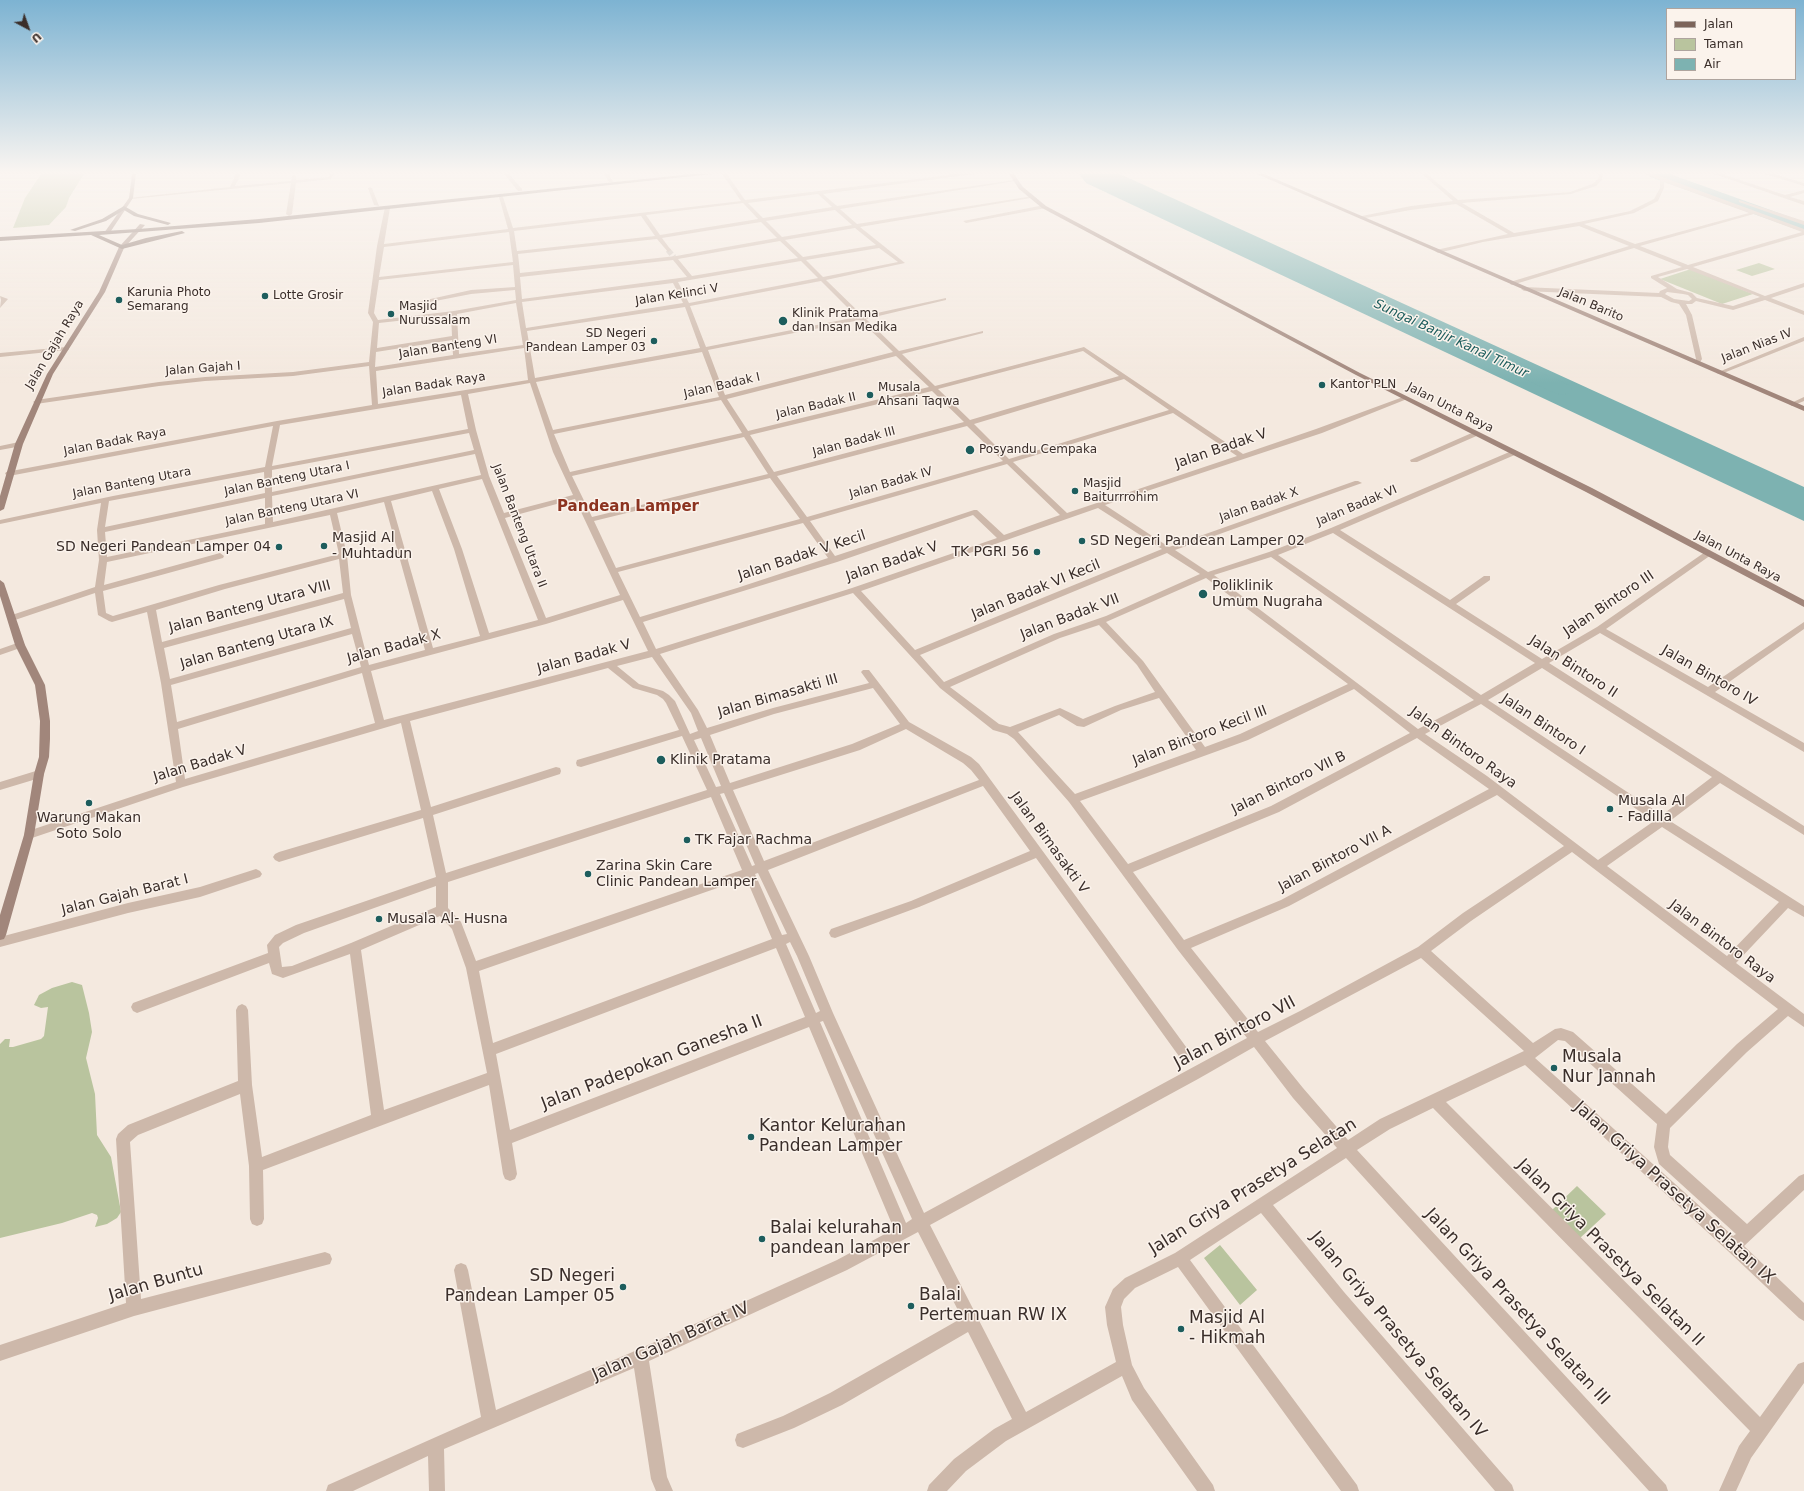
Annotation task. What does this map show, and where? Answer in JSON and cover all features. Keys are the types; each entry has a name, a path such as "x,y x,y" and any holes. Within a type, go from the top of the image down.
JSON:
{"main road":[{"path":"114,244 122,247 134,244"}],"street":[{"name":"Jalan Gajah Raya","path":"0,509 19,444 36,402 50,374 102,292 122,247 125,244"},
{"path":"375,406 373,366 376,322 371,313 380,246 400,244"},
{"path":"513,244 518,275 519,301 532,381 550,433 577,496 654,653 695,712 761,867 803,956 826,1014 921,1223 1024,1423"},
{"path":"515,253 605,244"},
{"path":"663,244 668,250"},
{"path":"518,275 674,258 751,244"},
{"path":"787,244 1008,462 1066,516"},
{"name":"Jalan Unta Raya","path":"1113,244 1405,398 1589,490 1804,604"},
{"name":"Jalan Barito","path":"1421,244 1804,410"},
{"path":"1438,251 1468,244"},
{"path":"1628,244 1804,313"},
{"path":"1512,283 1642,244 1804,307"},
{"path":"1766,244 1653,278 1674,290 1690,294 1695,299 1731,308 1804,285"},
{"path":"376,322 454,313 519,301 675,281 879,246"},
{"name":"Jalan Kelinci V","path":"524,330 687,305 823,280 902,263 879,246"},
{"path":"674,258 690,278"},
{"path":"375,279 516,263"},
{"path":"675,281 687,305 723,398 772,475 834,560"},
{"path":"420,302 477,291 518,288"},
{"path":"1524,289 1662,295 1673,301 1682,303 1690,303 1695,299"},
{"path":"1662,295 1662,292 1674,290"},
{"path":"0,298 5,300 0,306"},
{"path":"862,318 944,299"},
{"path":"1682,303 1689,316 1699,359 1697,363"},
{"path":"454,313 456,356"},
{"name":"Jalan Badak Raya","path":"9,474 277,423 532,381 862,318"},
{"name":"Jalan Badak I","path":"550,433 723,398 981,332"},
{"path":"374,350 456,337"},
{"name":"Jalan Nias IV","path":"1719,373 1804,339"},
{"name":"Jalan Banteng VI","path":"373,366 526,346"},
{"path":"0,355 66,349"},
{"name":"Jalan Badak II","path":"569,475 845,411 1084,349 1123,377"},
{"name":"Jalan Gajah I","path":"36,402 159,384 205,379 293,374 373,366"},
{"path":"1123,377 1241,456"},
{"name":"Jalan Badak III","path":"588,520 772,475 968,422 1123,377"},
{"name":"Jalan Banteng Utara II","path":"464,392 472,430 485,476 543,622"},
{"name":"Jalan Badak V","path":"29,835 181,784 380,725 654,653 855,590 1241,456 1320,431 1405,398"},
{"path":"1792,404 1804,399"},
{"name":"Jalan Badak IV","path":"613,571 806,520 1008,462 1174,411"},
{"path":"268,525 268,469 277,423"},
{"name":"Jalan Banteng Utara","path":"0,522 105,500 472,430"},
{"path":"1414,460 1477,434"},
{"path":"0,448 19,444"},
{"name":"Jalan Banteng Utara I","path":"101,530 479,451"},
{"name":"Jalan Badak VI","path":"1206,574 1272,554 1334,530 1514,452"},
{"name":"Jalan Banteng Utara VI","path":"103,560 333,512 485,476"},
{"name":"Jalan Badak X","path":"1167,550 1358,483"},
{"path":"435,489 458,549 485,636"},
{"path":"502,516 577,496"},
{"path":"387,499 430,652"},
{"path":"105,500 101,530 103,560 99,589 102,615 106,618 112,619 222,587 342,556"},
{"name":"Jalan Bintoro Raya","path":"1099,505 1206,574 1356,685 1418,734 1572,846 1804,1021"},
{"path":"333,512 342,556 347,596 380,725"},
{"name":"Jalan Badak V Kecil","path":"637,621 834,560 974,512 1002,538"},
{"name":"Jalan Bintoro II","path":"1334,530 1719,778 1802,826"},
{"name":"Jalan Badak VI Kecil","path":"914,654 1167,550"},
{"name":"Jalan Bintoro I","path":"1272,554 1481,700 1662,822 1804,912"},
{"name":"Jalan Bintoro III","path":"1418,734 1481,700 1600,629 1708,554"},
{"path":"12,618 99,589 220,556"},
{"name":"Jalan Badak VII","path":"943,686 1050,640 1101,622 1206,574"},
{"path":"1450,604 1487,578"},
{"path":"0,583 20,645 40,685 45,739 44,756 39,774 29,835 0,935"},
{"name":"Jalan Griya Prasetya Selatan III","path":"855,590 943,686 996,727 1010,731 1018,736 1073,799 1182,946 1298,1093 1347,1149 1660,1491"},
{"name":"Jalan Banteng Utara VIII","path":"159,646 347,596"},
{"name":"Jalan Badak X","path":"172,727 366,669 485,636 543,622 625,596"},
{"path":"151,608 166,683 181,784"},
{"path":"1101,622 1140,663 1160,694 1203,752"},
{"path":"1708,692 1804,626"},
{"name":"Jalan Bintoro IV","path":"1600,629 1804,748"},
{"name":"Jalan Banteng Utara IX","path":"166,683 356,630"},
{"path":"0,652 20,645"},
{"path":"610,665 636,686 666,696 713,792 749,872 813,1019 902,1233"},
{"name":"Jalan Bimasakti V","path":"866,672 906,725 967,760 986,781 1037,853 1186,1055"},
{"name":"Jalan Bimasakti III","path":"581,764 686,735 703,733 772,711 876,684"},
{"name":"Jalan Bintoro Kecil III","path":"1073,799 1244,737 1356,685"},
{"path":"1010,731 1060,710 1080,723 1084,723 1118,708 1160,694"},
{"path":"405,719 442,879 442,910 457,926 472,968 494,1077 510,1174"},
{"path":"442,910 292,972 282,973 276,970 274,945 283,937 300,928 442,879 856,747 906,725"},
{"name":"Jalan Bintoro VII B","path":"1125,870 1275,809 1418,734"},
{"path":"279,857 426,813 556,771"},
{"path":"0,786 39,774"},
{"path":"1598,866 1662,822 1719,778"},
{"path":"472,968 749,872 986,781"},
{"name":"Jalan Bintoro VII A","path":"1182,946 1286,903 1497,790"},
{"name":"Jalan Bintoro VII","path":"902,1233 1256,1039 1304,1015 1422,951 1467,917 1572,846"},
{"path":"835,933 915,904 1037,853"},
{"name":"Jalan Gajah Barat I","path":"0,942 128,908 200,892 256,874"},
{"path":"1727,964 1786,902"},
{"path":"488,1051 793,936"},
{"path":"355,947 378,1119"},
{"name":"Jalan Griya Prasetya Selatan IX","path":"1422,951 1804,1313"},
{"path":"137,1007 274,956"},
{"path":"1746,1233 1664,1159 1661,1147 1664,1121 1668,1122 1672,1120 1742,1048 1787,1009"},
{"path":"242,1010 245,1085 256,1166 257,1219"},
{"name":"Jalan Padepokan Ganesha II","path":"504,1139 826,1014"},
{"name":"Jalan Griya Prasetya Selatan","path":"1207,1491 1138,1394 1125,1366 1115,1325 1113,1307 1118,1294 1130,1283 1180,1258 1386,1124 1529,1054 1555,1035 1561,1034 1569,1036 1664,1121"},
{"path":"256,1166 378,1119 494,1077"},
{"path":"134,1308 123,1139 133,1130 245,1085"},
{"name":"Jalan Griya Prasetya Selatan II","path":"1435,1101 1761,1430"},
{"path":"1734,1246 1746,1233 1804,1182"},
{"name":"Jalan Griya Prasetya Selatan IV","path":"1263,1204 1339,1297 1506,1491"},
{"name":"Jalan Gajah Barat IV","path":"334,1491 490,1420 640,1357 842,1265 902,1233"},
{"path":"1180,1258 1350,1491"},
{"name":"Jalan Buntu","path":"0,1353 134,1308 325,1259"},
{"path":"461,1270 490,1420"},
{"path":"743,1440 788,1422 836,1399 972,1321"},
{"path":"640,1357 660,1479 665,1491"},
{"path":"935,1491 960,1465 1000,1435 1125,1366"},
{"path":"1727,1491 1745,1452 1804,1370"},
{"path":"436,1444 437,1491"}],"green space":[{"path":"1759,263 1775,269 1752,276 1736,270"},
{"path":"1691,269 1753,294 1722,304 1660,279"},
{"path":"72,982 82,985 89,1013 92,1032 86,1058 95,1094 97,1135 111,1157 121,1212 117,1218 107,1224 95,1227 98,1218 97,1215 92,1213 62,1223 0,1238 0,1044 5,1039 10,1039 9,1047 13,1047 41,1039 44,1036 48,1007 41,1008 34,1005 39,995 52,988"},
{"path":"1577,1186 1606,1214 1580,1238 1552,1210"},
{"path":"1220,1245 1257,1290 1240,1305 1204,1258"}],"water":[{"path":"1215,244 1272,244 1804,487 1804,521"}],"waterway":[{"name":"Sungai Banjir Kanal Timur","path":"1477,350 1562,389"}],"tunnel":[{"path":"668,250 674,257"}],"place":[{"name":"Lotte Grosir","path":"265,296"},
{"name":"Karunia Photo Semarang","path":"119,300"},
{"name":"Masjid Nurussalam","path":"391,314"},
{"name":"Klinik Pratama dan Insan Medika","path":"783,321"},
{"name":"SD Negeri Pandean Lamper 03","path":"654,341"},
{"name":"Kantor PLN","path":"1322,385"},
{"name":"Musala Ahsani Taqwa","path":"870,395"},
{"name":"Posyandu Cempaka","path":"970,450"},
{"name":"Masjid Baiturrrohim","path":"1075,491"},
{"name":"SD Negeri Pandean Lamper 02","path":"1082,541"},
{"name":"Masjid Al - Muhtadun","path":"324,546"},
{"name":"SD Negeri Pandean Lamper 04","path":"279,547"},
{"name":"TK PGRI 56","path":"1037,552"},
{"name":"Poliklinik Umum Nugraha","path":"1203,594"},
{"name":"Klinik Pratama","path":"661,760"},
{"name":"Warung Makan Soto Solo","path":"89,803"},
{"name":"Musala Al - Fadilla","path":"1610,809"},
{"name":"TK Fajar Rachma","path":"687,840"},
{"name":"Zarina Skin Care Clinic Pandean Lamper","path":"588,874"},
{"name":"Musala Al- Husna","path":"379,919"},
{"name":"Musala Nur Jannah","path":"1554,1068"},
{"name":"Kantor Kelurahan Pandean Lamper","path":"751,1137"},
{"name":"Balai kelurahan pandean lamper","path":"762,1239"},
{"name":"SD Negeri Pandean Lamper 05","path":"623,1287"},
{"name":"Balai Pertemuan RW IX","path":"911,1306"},
{"name":"Masjid Al - Hikmah","path":"1181,1329"}],"district":[{"name":"Pandean Lamper","path":"628,507"}]}
